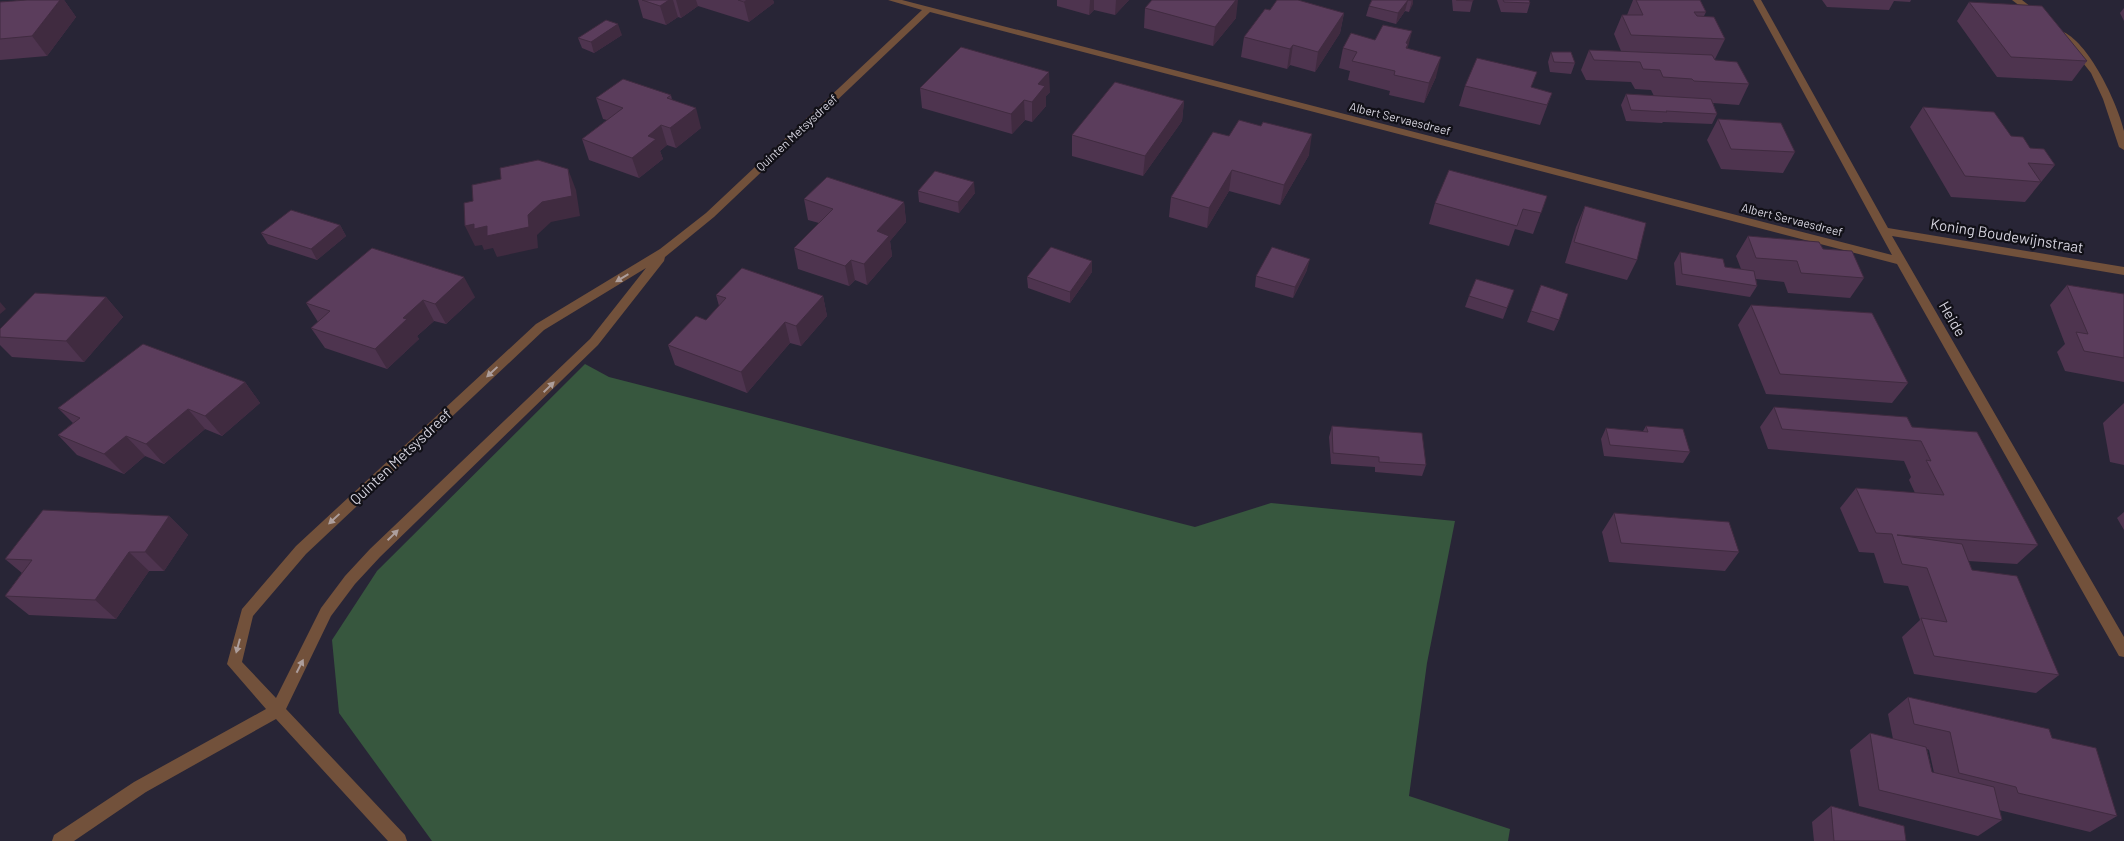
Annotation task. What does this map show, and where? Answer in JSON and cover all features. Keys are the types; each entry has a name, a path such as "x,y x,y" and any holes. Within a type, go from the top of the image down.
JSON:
{"street":[{"name":"Albert Servaesdreef","path":"892,0 1901,261"},
{"name":"Heide","path":"1757,0 1901,261 2124,651"},
{"path":"2016,0 2075,46 2092,66 2104,88 2124,147"},
{"name":"Quinten Metsysdreef","path":"399,841 234,664 247,613 301,550 540,327 664,252 710,215 927,10"},
{"name":"Koning Boudewijnstraat","path":"1885,231 2124,271"},
{"name":"Quinten Metsysdreef","path":"278,710 326,612 350,580 375,553 594,342 664,252"},
{"path":"60,841 140,787 278,710"}],"green space":[{"path":"585,364 609,377 1195,527 1271,503 1455,521 1427,663 1409,796 1510,829 1508,841 432,841 339,713 332,640 377,571"}],"building":[{"path":"60,0 32,36 0,39 0,2"},
{"path":"642,0 669,0 660,6"},
{"path":"1152,0 1236,0 1215,27 1145,8"},
{"path":"1277,0 1298,0 1344,13 1318,52 1293,45 1290,49 1244,37 1265,9 1270,10"},
{"path":"1372,0 1408,0 1398,13 1369,6"},
{"path":"1503,0 1529,0 1530,3 1504,2"},
{"path":"1636,0 1700,0 1706,12 1694,12 1697,16 1714,17 1725,39 1631,35 1622,15 1643,15"},
{"path":"1969,2 2042,6 2087,61 2011,57"},
{"path":"606,20 618,24 591,42 578,38"},
{"path":"1383,25 1412,31 1406,43 1408,44 1406,48 1441,57 1429,83 1394,75 1395,71 1352,61 1357,52 1343,48 1351,33 1375,40"},
{"path":"961,47 1049,72 1038,84 1045,86 1032,102 1024,100 1011,114 920,88"},
{"path":"1589,50 1712,55 1715,60 1737,62 1749,84 1663,77 1660,70 1643,69 1640,62 1594,60"},
{"path":"1551,52 1571,52 1575,63 1554,62"},
{"path":"1477,58 1537,72 1531,87 1552,93 1547,105 1465,86"},
{"path":"623,79 671,95 667,98 696,108 670,128 661,125 648,136 656,139 632,158 582,139 623,108 596,98"},
{"path":"1115,82 1184,101 1145,156 1072,135"},
{"path":"1626,94 1711,99 1717,114 1631,110"},
{"path":"1923,107 1994,112 2011,136 2023,137 2030,148 2044,149 2055,165 2028,163 2041,182 1965,176"},
{"path":"1718,119 1781,123 1795,152 1731,149"},
{"path":"1239,120 1261,126 1263,122 1312,134 1284,185 1232,170 1209,208 1171,197 1213,132 1229,136"},
{"path":"538,160 568,169 572,196 542,202 528,215 529,227 487,236 487,226 474,229 474,224 465,226 464,203 473,201 472,185 501,179 500,168"},
{"path":"1449,170 1547,196 1541,213 1523,209 1517,226 1435,203"},
{"path":"935,171 974,182 958,202 918,191"},
{"path":"827,177 904,202 877,231 889,236 864,264 851,260 845,266 794,248 833,209 804,199"},
{"path":"1585,206 1646,223 1637,260 1574,242"},
{"path":"291,210 340,225 311,249 261,233"},
{"path":"1748,236 1819,242 1823,249 1852,251 1864,278 1801,273 1797,261 1756,258"},
{"path":"1051,247 1092,261 1070,292 1027,277"},
{"path":"1272,247 1310,259 1295,287 1256,276"},
{"path":"372,248 464,277 435,304 423,300 403,318 407,319 375,349 311,328 330,311 306,303"},
{"path":"1680,252 1723,259 1725,267 1754,271 1757,286 1682,274"},
{"path":"742,268 823,296 796,326 785,322 741,372 668,345 696,316 706,320 726,298 716,295"},
{"path":"1476,279 1514,290 1507,308 1469,296"},
{"path":"1541,285 1568,294 1559,320 1531,311"},
{"path":"2067,285 2124,294 2124,358 2084,351 2076,332 2088,334"},
{"path":"35,293 106,297 66,341 0,337 0,329"},
{"path":"1751,305 1872,313 1908,383 1780,374"},
{"path":"143,344 245,382 205,416 188,409 146,444 126,436 104,454 58,435 80,418 58,408"},
{"path":"1774,407 1907,417 1912,427 1977,432 2038,545 1897,535 1962,544 1972,570 2017,576 2059,675 1934,656 1921,618 1947,622 1927,568 1902,564 1892,534 1876,533 1856,488 1944,495 1926,460 1931,461 1921,441 1782,429"},
{"path":"1332,426 1422,433 1426,465 1379,462 1379,457 1333,453"},
{"path":"1646,426 1683,429 1690,452 1610,445 1606,428 1648,432"},
{"path":"43,510 169,516 145,552 129,552 95,600 5,596 32,560 5,559"},
{"path":"1614,513 1729,522 1739,552 1621,543"},
{"path":"1908,697 2049,729 2052,738 2096,748 2117,816 2018,793 2016,787 1959,773 1950,732 1914,724"},
{"path":"1870,733 1926,747 1932,772 1994,787 2002,820 1879,790"},
{"path":"1831,806 1904,826 1906,841 1834,841"}]}
